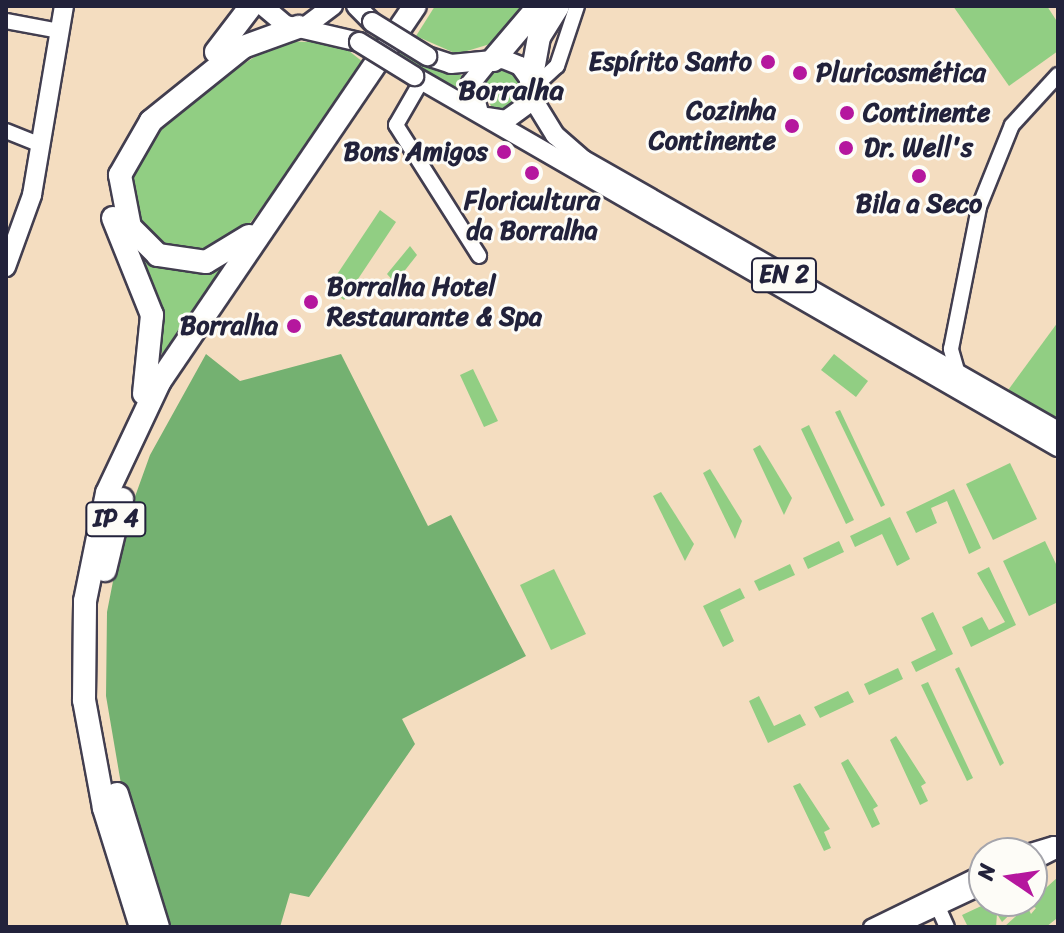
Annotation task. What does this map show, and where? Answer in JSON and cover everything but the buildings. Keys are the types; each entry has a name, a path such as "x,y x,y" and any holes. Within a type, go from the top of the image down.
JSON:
{"highway":[{"path":"129,436 151,368 154,332 147,296 110,209 112,163 139,118 232,38 251,6"},
{"name":"IP 4","path":"141,927 95,770 83,667 98,529 129,436 192,333 374,71 415,6"},
{"name":"IP 4","path":"158,927 114,784 99,691 100,600 117,516 139,448 173,385 427,6"},
{"path":"491,61 539,6"},
{"path":"531,89 539,37 558,6"},
{"path":"302,26 243,47 130,147 121,204 134,234 158,255 206,262 245,241 374,71"}],"main road":[{"path":"6,267 40,145 64,6"},
{"name":"EN 2","path":"263,6 276,20 359,42 1058,447"},
{"path":"302,26 333,6"},
{"name":"EN 2","path":"356,6 372,22 427,56 451,64 491,61 520,66 531,89 578,157 1058,431"},
{"path":"491,61 471,83 483,113 515,117 531,89"}],"street":[{"path":"531,89 557,66 577,6"},
{"path":"6,21 60,31"},
{"path":"959,375 951,357 955,329 994,165 1012,125 1058,75"},
{"path":"418,78 396,125 479,256"},
{"path":"6,131 40,145"},
{"path":"924,356 955,329"},
{"path":"1048,846 1054,844 1054,852 1048,855"},
{"path":"871,927 968,880"},
{"path":"897,927 968,893"},
{"path":"938,907 947,927"}],"green space":[{"path":"435,6 534,6 500,41 457,54 416,36"},
{"path":"953,6 1047,6 1058,23 1058,51 1009,86"},
{"path":"377,33 439,71 462,75 459,94 370,44"},
{"path":"279,41 339,43 368,66 238,239 197,255 155,243 133,212 131,175 152,136 208,87"},
{"path":"507,69 520,80 520,96 509,108 492,108 480,84 488,72"},
{"path":"380,210 396,222 344,300 328,288"},
{"path":"131,244 175,269 225,266 162,358 160,321"},
{"path":"410,246 417,255 395,283 387,274"},
{"path":"1058,322 1058,422 1006,393"},
{"path":"206,354 240,381 341,354 428,526 451,515 526,656 402,719 415,744 309,897 290,893 280,927 163,927 121,784 106,696 107,612 123,530 150,455"},
{"path":"834,354 868,381 856,397 821,370"},
{"path":"473,369 498,421 484,427 460,375"},
{"path":"840,410 885,505 881,507 835,412"},
{"path":"809,425 854,520 846,524 801,429"},
{"path":"760,445 792,498 784,515 753,449"},
{"path":"1010,463 1037,519 993,540 966,484"},
{"path":"710,469 742,521 735,539 703,473"},
{"path":"954,489 981,548 969,554 947,501 931,508 937,523 916,533 906,512"},
{"path":"661,492 694,544 685,561 653,496"},
{"path":"890,517 910,559 897,566 882,534 855,547 850,536"},
{"path":"839,541 844,552 808,569 803,558"},
{"path":"1045,541 1058,568 1058,602 1029,616 1003,561"},
{"path":"790,564 795,575 759,591 754,581"},
{"path":"989,567 1016,625 971,647 962,627 982,617 989,630 1005,622 977,573"},
{"path":"554,569 586,634 551,650 520,585"},
{"path":"740,588 745,598 720,610 734,641 723,647 703,606"},
{"path":"933,612 953,654 916,672 911,662 936,650 921,618"},
{"path":"959,667 1004,763 1000,766 955,669"},
{"path":"898,668 903,679 869,695 864,684"},
{"path":"928,682 973,778 967,781 921,685"},
{"path":"848,691 854,702 820,718 814,707"},
{"path":"759,696 774,726 800,714 806,725 768,743 749,701"},
{"path":"896,736 926,783 921,786 928,801 920,805 890,740"},
{"path":"848,759 878,806 873,809 880,824 872,828 841,763"},
{"path":"800,783 830,829 824,832 831,848 824,851 793,786"},
{"path":"1058,877 1056,919 1046,927 1004,927 1015,917 1048,917 1048,886"},
{"path":"968,912 968,917 997,917 996,927 968,927 962,915"}],"place":[{"name":"Espírito Santo","path":"768,62"},
{"name":"Pluricosmética","path":"800,73"},
{"name":"Continente","path":"847,113"},
{"name":"Cozinha Continente","path":"792,126"},
{"name":"Dr. Well's","path":"846,148"},
{"name":"Bons Amigos","path":"504,152"},
{"name":"Floricultura da Borralha","path":"532,173"},
{"name":"Bila a Seco","path":"919,176"},
{"name":"Borralha Hotel Restaurante & Spa","path":"311,302"},
{"name":"Borralha","path":"294,326"}],"district":[{"name":"Borralha","path":"511,90"}]}
